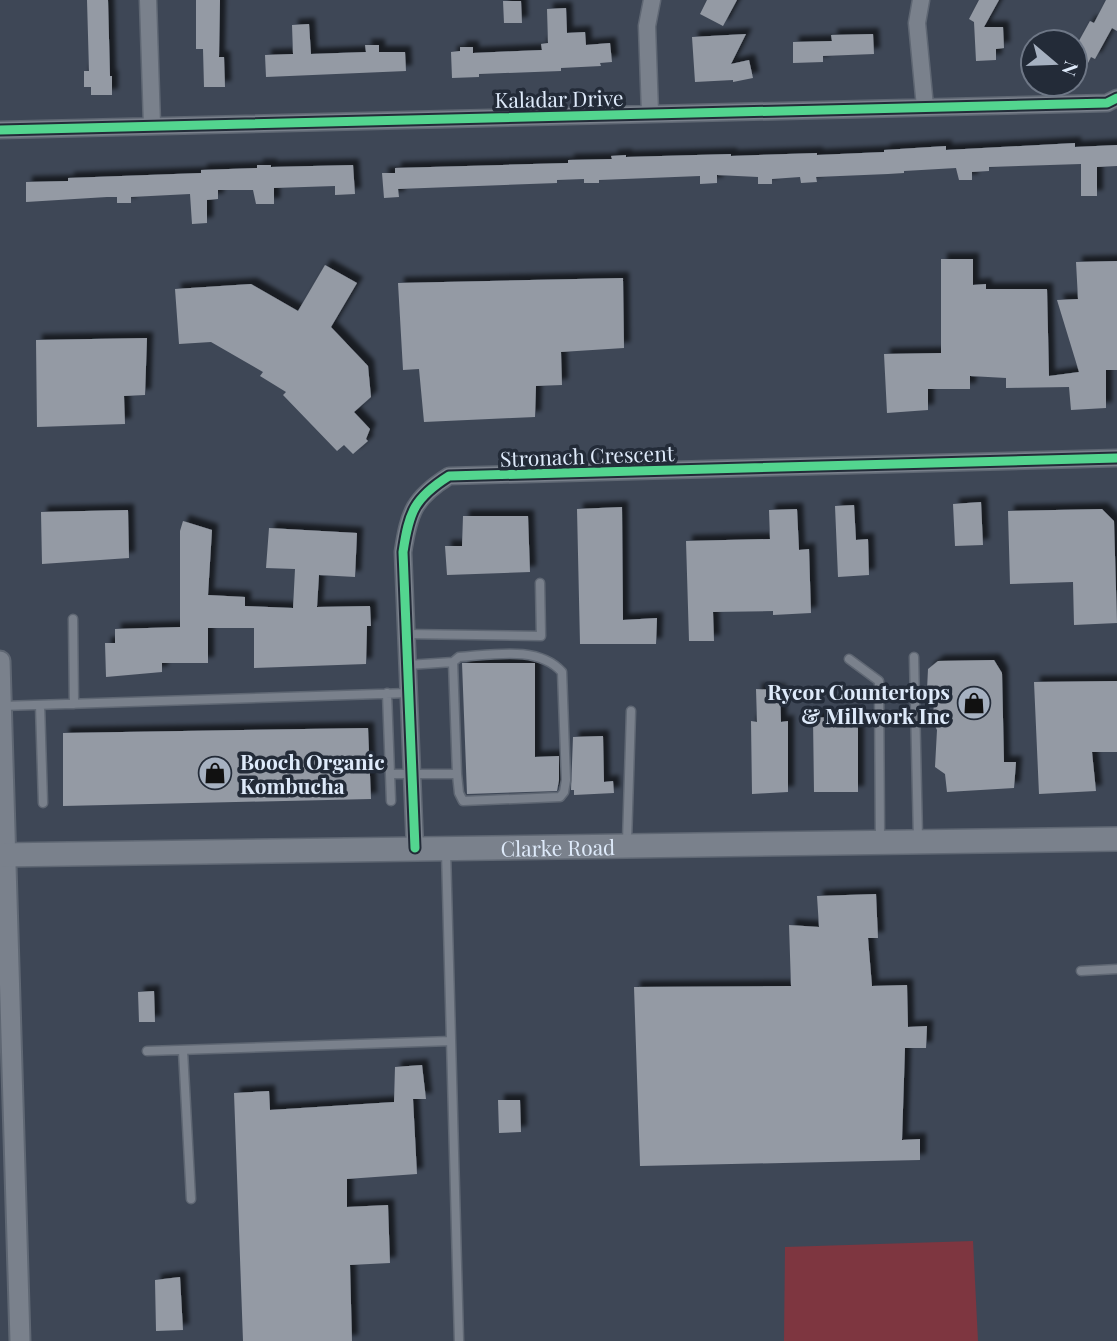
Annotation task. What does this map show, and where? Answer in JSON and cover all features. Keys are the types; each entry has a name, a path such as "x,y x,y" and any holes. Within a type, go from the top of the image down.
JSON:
{"main road":[{"name":"Clarke Road","path":"2,855 1117,839"}],"street":[{"path":"148,0 152,125"},
{"path":"650,113 647,26 652,0"},
{"path":"921,0 918,23 925,107"},
{"name":"Kaladar Drive","path":"0,130 1107,103 1117,98"},
{"name":"Stronach Crescent","path":"415,848 403,552 408,519 426,490 449,476 1117,458"},
{"path":"0,661 6,1082 20,1341"}],"lane":[{"path":"406,634 541,636 540,583"},
{"path":"73,619 74,704"},
{"path":"408,664 453,662 459,657 522,654 540,656 555,664 562,672 566,780 564,792 560,797 463,801 459,793 457,774 453,662"},
{"path":"914,657 918,841"},
{"path":"849,659 879,681 880,842"},
{"path":"1,706 409,693"},
{"path":"387,694 391,801"},
{"path":"40,705 43,803"},
{"path":"627,845 631,711"},
{"path":"390,774 457,774"},
{"path":"446,848 459,1341"},
{"path":"1082,971 1117,969"},
{"path":"147,1051 451,1041"},
{"path":"183,1051 191,1199"}],"shaded area":[{"path":"973,1241 978,1341 784,1341 785,1247"}],"building":[{"path":"87,0 108,0 112,95 91,95 91,87 84,87 84,71 89,71"},
{"path":"196,0 220,0 219,57 224,57 225,87 204,87 203,49 196,49"},
{"path":"707,0 737,0 723,26 700,14"},
{"path":"979,0 999,0 984,27 1003,27 1004,48 996,49 996,60 976,61 974,22 969,19"},
{"path":"1106,0 1117,0 1117,31 1112,28 1095,59 1091,57 1089,61 1089,28 1086,28 1090,21 1094,23"},
{"path":"503,1 521,1 522,23 504,23"},
{"path":"566,8 567,33 585,32 586,45 610,43 612,62 600,63 601,66 561,68 561,71 479,74 479,77 452,78 451,52 460,51 460,47 473,47 473,53 542,50 541,44 548,43 547,9"},
{"path":"309,24 311,54 366,52 365,45 379,45 379,52 405,52 406,71 266,77 265,55 293,54 292,25"},
{"path":"746,34 731,64 749,60 753,78 733,82 695,82 692,37"},
{"path":"873,34 874,54 823,56 823,62 793,63 793,42 832,41 831,35"},
{"path":"1075,143 1075,147 1117,145 1117,166 1097,167 1097,196 1081,196 1081,164 989,167 989,171 972,172 972,180 959,180 956,168 816,177 817,182 801,183 800,177 772,179 772,184 758,184 758,177 717,175 717,183 700,184 700,176 599,180 599,183 584,183 584,179 557,180 557,183 398,189 399,197 384,198 382,173 395,173 395,168 568,163 568,160 612,159 611,156 626,155 817,155 946,146 946,150"},
{"path":"257,165 353,165 355,194 335,195 335,186 274,188 274,204 256,204 253,190 218,190 218,199 207,200 207,223 192,224 190,194 131,197 131,203 117,203 117,197 26,202 26,182 201,173 201,170 257,168"},
{"path":"941,259 973,259 973,285 986,284 986,289 1047,289 1049,376 1079,372 1057,300 1078,299 1076,262 1117,261 1117,370 1106,370 1106,408 1071,410 1069,387 1006,388 1006,378 970,376 970,389 928,389 928,410 887,413 884,354 941,353"},
{"path":"325,265 357,283 331,327 368,366 371,397 354,412 370,429 366,439 368,441 353,454 344,445 337,451 283,395 286,392 260,376 263,372 211,342 179,344 175,289 251,284 298,311"},
{"path":"623,278 624,348 561,352 562,385 536,386 535,417 424,422 419,369 403,370 398,283"},
{"path":"147,338 145,395 124,396 125,424 37,427 36,340"},
{"path":"981,502 983,545 955,546 953,504"},
{"path":"854,505 856,540 868,539 869,575 838,577 835,506"},
{"path":"622,507 623,620 657,618 656,644 580,644 577,509"},
{"path":"797,509 799,550 809,549 811,613 773,615 773,611 713,612 714,641 689,641 686,541 770,539 769,510"},
{"path":"1102,509 1114,521 1117,623 1074,625 1073,582 1010,584 1008,511"},
{"path":"128,510 129,558 42,564 41,512"},
{"path":"463,516 528,516 530,572 447,575 445,546 462,546"},
{"path":"183,521 212,530 208,595 245,597 245,606 293,608 295,569 266,568 269,528 357,533 355,577 319,575 317,607 370,606 371,626 367,626 366,664 254,668 254,628 208,628 208,663 162,663 162,672 106,677 105,643 115,643 115,629 180,627 180,531"},
{"path":"994,660 1002,673 1004,762 1016,762 1014,788 947,792 945,774 935,767 937,730 933,722 934,697 927,690 928,669 938,661"},
{"path":"462,663 535,663 535,757 559,756 557,791 467,794"},
{"path":"1117,681 1117,752 1092,752 1096,791 1039,794 1034,682"},
{"path":"756,689 780,690 781,722 788,721 788,792 752,794 751,721 757,722"},
{"path":"858,715 858,792 814,792 813,718"},
{"path":"368,728 371,799 63,806 63,733"},
{"path":"603,736 604,782 613,781 614,793 574,795 574,790 571,790 573,737"},
{"path":"876,894 878,938 868,938 872,986 907,985 908,1027 927,1026 926,1048 905,1048 902,1140 920,1139 920,1160 640,1166 634,987 791,986 789,925 819,927 817,896"},
{"path":"154,991 155,1022 139,1022 138,992"},
{"path":"422,1065 426,1099 413,1099 417,1174 347,1179 347,1207 388,1205 390,1263 350,1265 352,1341 243,1341 234,1093 269,1091 270,1110 394,1102 395,1067"},
{"path":"498,1100 520,1100 521,1132 499,1133"},
{"path":"180,1277 183,1330 156,1331 155,1280"}],"cycle path":[{"path":"0,130 1107,103 1117,98"},
{"path":"415,848 403,552 415,507 428,492 449,476 1117,458"}],"place":[{"name":"Rycor Countertops & Millwork Inc","path":"974,703"},
{"name":"Booch Organic Kombucha","path":"215,773"}]}
